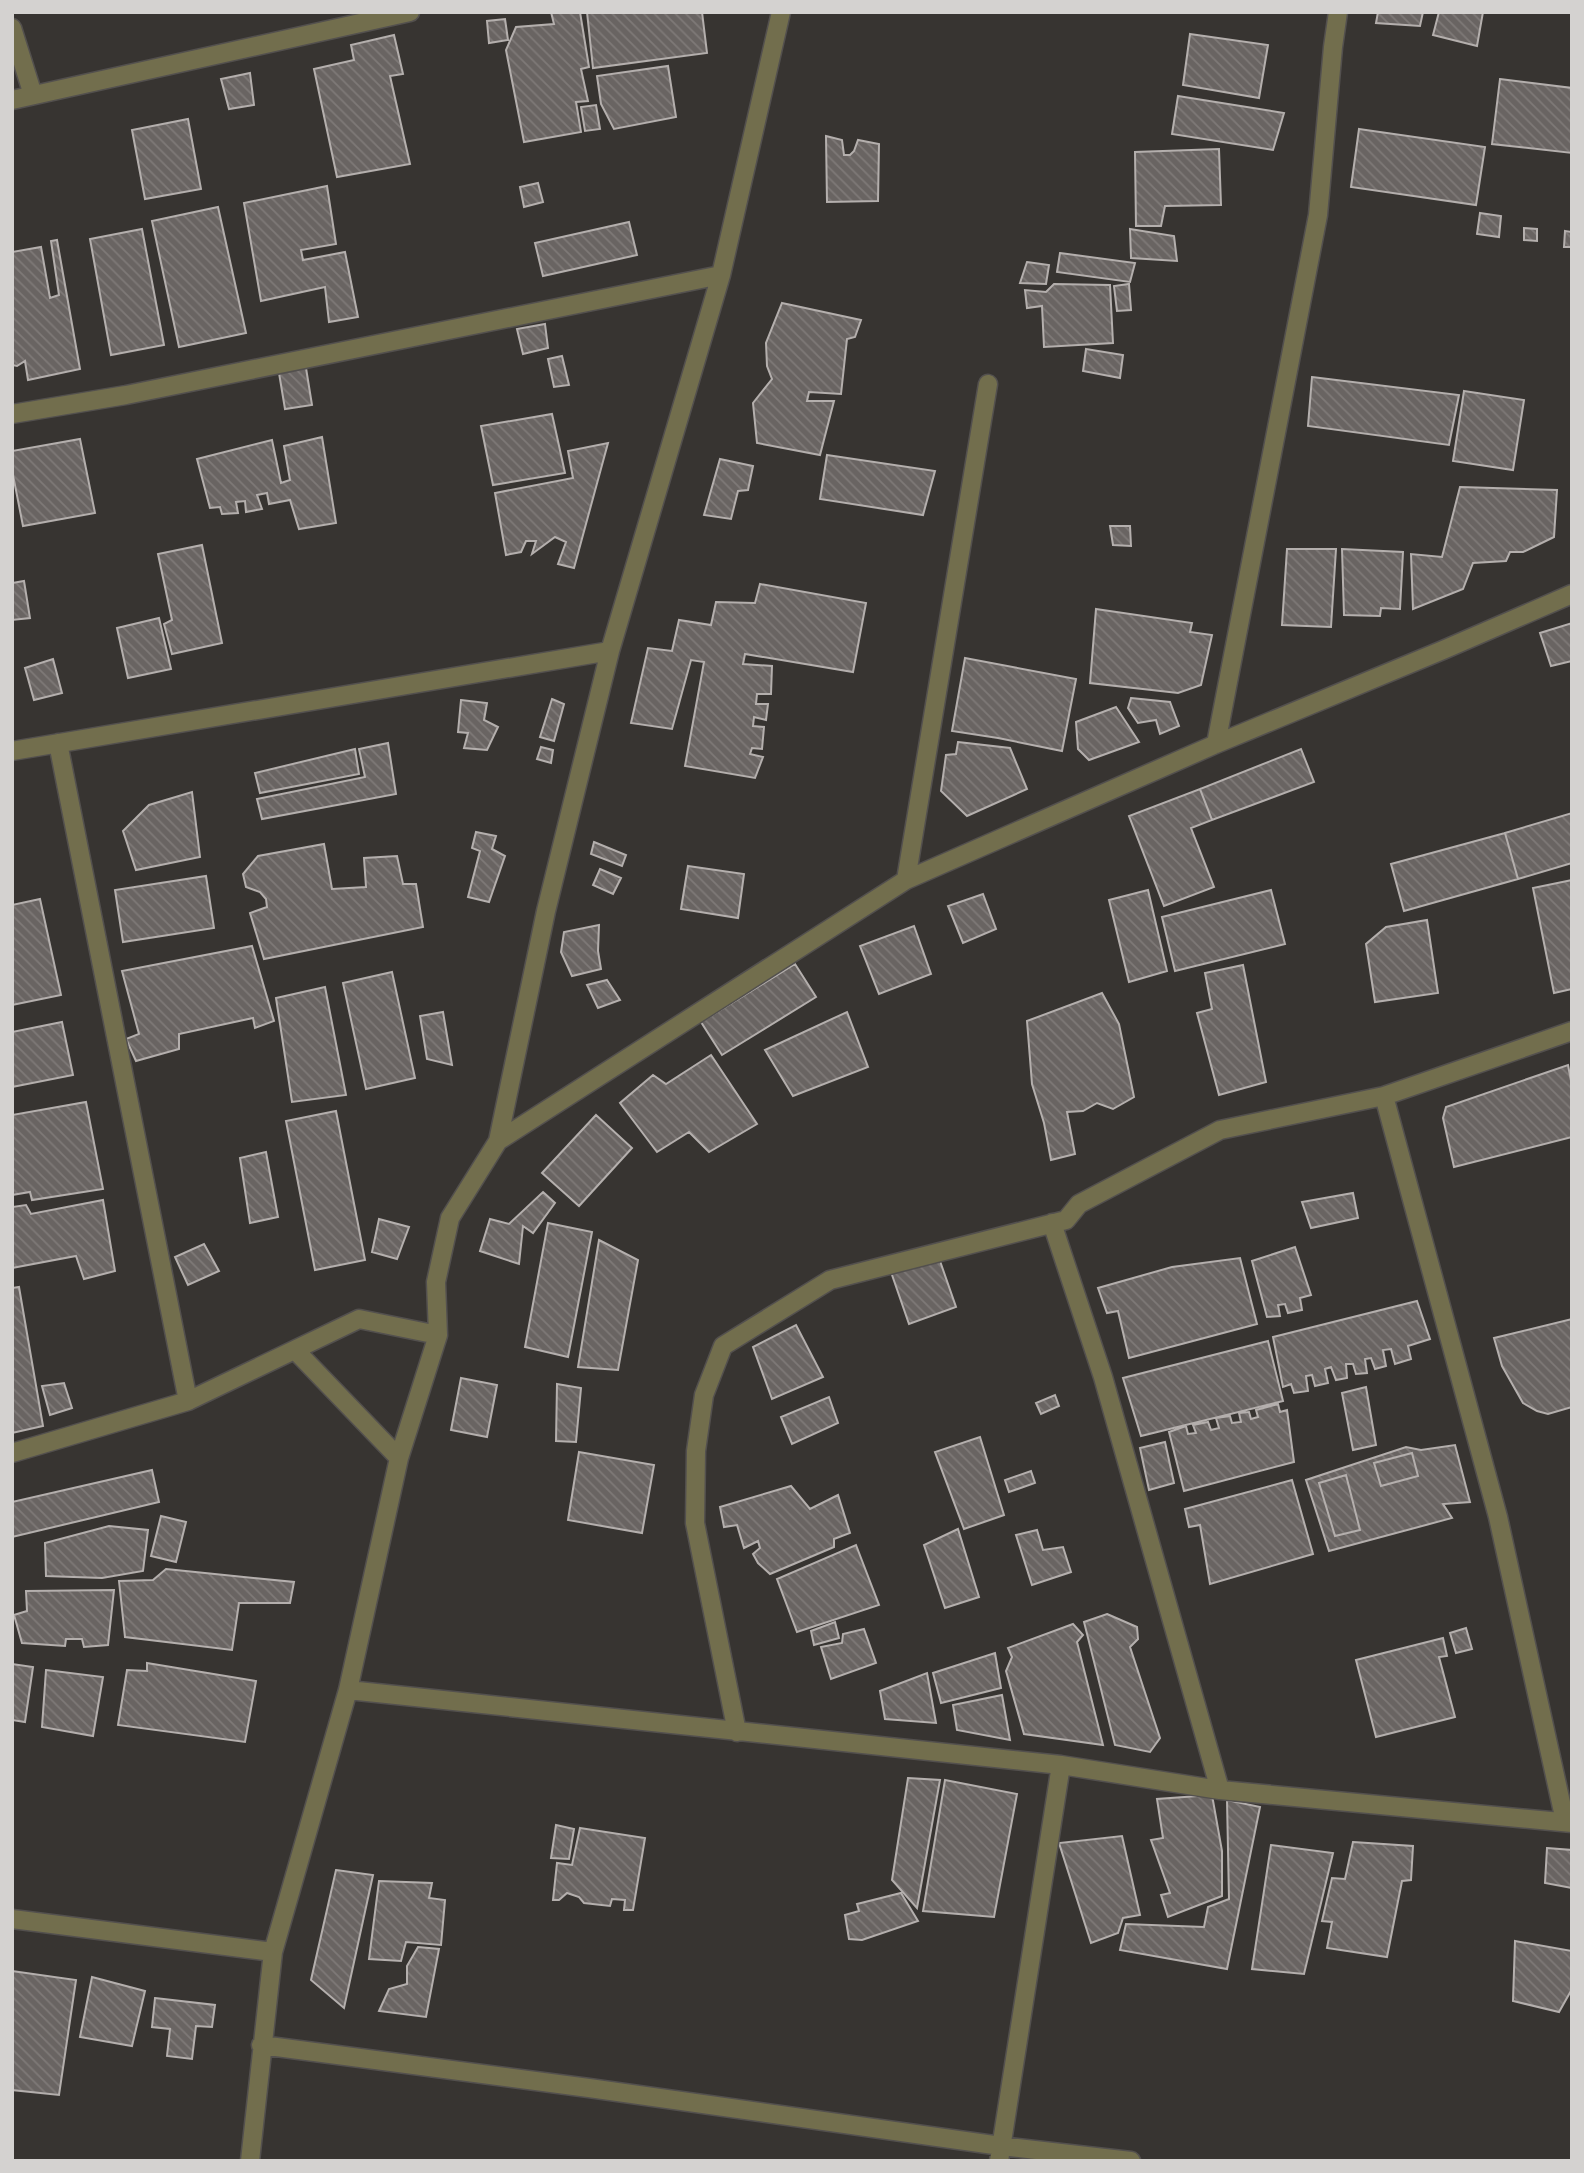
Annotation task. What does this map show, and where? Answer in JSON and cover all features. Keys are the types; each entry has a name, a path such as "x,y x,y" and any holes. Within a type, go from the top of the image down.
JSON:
{"street":[{"path":"12,100 410,12"},
{"path":"250,2161 273,1952 348,1690 399,1458 438,1335 436,1282 450,1218 498,1141 546,911 610,651 721,275 781,12"},
{"path":"1216,744 1318,215 1338,12"},
{"path":"12,28 33,95"},
{"path":"12,414 126,395 721,275"},
{"path":"906,880 988,384"},
{"path":"498,1141 906,880 1216,744 1572,594"},
{"path":"12,751 610,651"},
{"path":"58,743 188,1401"},
{"path":"737,1732 695,1523 696,1451 704,1395 723,1346 830,1280 1066,1220 1079,1204 1220,1130 1384,1096 1572,1031"},
{"path":"348,1690 1061,1765 1220,1790 1569,1822 1498,1517 1384,1096"},
{"path":"1052,1223 1103,1377 1220,1790"},
{"path":"12,1453 188,1401 359,1319 438,1335"},
{"path":"295,1350 399,1458"},
{"path":"1000,2153 1061,1765"},
{"path":"12,1919 273,1952"},
{"path":"261,2045 589,2088 1000,2153 1131,2161"}],"building":[{"path":"551,12 580,12 589,67 581,69 588,101 576,102 581,132 524,142 506,50 516,27 554,24"},
{"path":"587,12 702,12 707,53 593,68"},
{"path":"1378,12 1423,12 1420,26 1376,23"},
{"path":"1439,12 1483,12 1477,46 1433,35"},
{"path":"505,19 508,40 489,43 487,21"},
{"path":"1190,34 1268,45 1259,98 1183,85"},
{"path":"394,35 403,74 390,76 410,164 337,177 314,69 354,60 351,45"},
{"path":"668,66 676,117 614,129 601,104 597,76"},
{"path":"250,73 254,105 229,109 221,79"},
{"path":"1500,79 1572,88 1572,153 1492,144"},
{"path":"1178,96 1284,113 1273,150 1172,134"},
{"path":"596,105 600,129 585,131 581,107"},
{"path":"188,119 201,189 145,199 132,130"},
{"path":"1359,129 1485,147 1476,205 1351,187"},
{"path":"826,136 842,140 844,155 850,155 854,151 858,140 879,144 878,201 827,202"},
{"path":"1219,149 1221,205 1165,206 1161,226 1136,226 1135,152"},
{"path":"538,183 543,202 524,207 520,187"},
{"path":"327,186 336,244 301,250 303,260 345,252 358,317 329,322 325,287 261,301 244,203"},
{"path":"218,207 246,333 179,347 152,221"},
{"path":"1480,213 1501,216 1499,237 1477,234"},
{"path":"629,222 637,255 543,276 535,243"},
{"path":"1524,228 1537,229 1537,241 1524,240"},
{"path":"142,229 164,345 111,355 90,239"},
{"path":"1130,229 1174,236 1177,261 1131,258"},
{"path":"1565,231 1572,232 1572,247 1564,247"},
{"path":"57,240 80,369 28,380 25,361 17,366 12,365 12,252 41,247 50,298 59,295 51,241"},
{"path":"1060,253 1135,263 1130,282 1057,272"},
{"path":"1027,262 1049,265 1046,284 1020,283"},
{"path":"1054,284 1110,285 1113,343 1044,347 1042,306 1027,308 1025,290 1046,292"},
{"path":"1129,284 1131,310 1117,311 1114,286"},
{"path":"782,303 861,320 855,337 847,339 841,394 809,392 807,401 834,401 820,455 757,443 753,403 772,379 767,366 766,343"},
{"path":"545,324 548,348 523,354 517,329"},
{"path":"1086,349 1123,355 1120,378 1083,371"},
{"path":"562,356 569,385 554,387 548,359"},
{"path":"306,368 312,405 285,409 279,373"},
{"path":"1312,377 1459,395 1449,445 1308,426"},
{"path":"1464,391 1524,400 1513,470 1453,461"},
{"path":"552,414 565,473 493,485 481,426"},
{"path":"322,437 336,523 299,529 290,500 269,504 267,493 257,495 262,509 246,512 245,501 236,502 238,513 222,514 220,507 210,508 197,459 272,440 281,483 290,480 284,446"},
{"path":"80,439 95,513 23,526 12,470 12,451"},
{"path":"608,443 574,568 558,564 566,542 555,537 532,554 536,541 526,541 521,552 506,555 495,493 573,478 568,451"},
{"path":"827,455 935,471 923,515 820,499"},
{"path":"720,459 753,466 748,490 738,491 731,519 704,515"},
{"path":"1460,487 1557,490 1554,537 1523,552 1510,552 1506,561 1473,563 1463,589 1413,609 1411,554 1442,557"},
{"path":"1110,526 1130,526 1131,546 1113,545"},
{"path":"202,545 222,643 172,654 164,624 172,620 158,554"},
{"path":"1287,549 1336,549 1331,627 1282,625"},
{"path":"1342,549 1403,552 1400,609 1381,608 1380,616 1344,615"},
{"path":"24,581 30,618 12,620 12,583"},
{"path":"760,584 866,603 853,672 745,654 743,664 772,666 771,694 757,694 756,704 768,704 766,720 754,717 753,726 764,727 762,749 752,748 750,754 763,757 755,778 685,766 704,662 691,660 672,729 631,723 648,648 672,651 679,620 711,625 716,602 755,603"},
{"path":"1096,609 1192,623 1190,632 1212,635 1201,685 1178,693 1090,683"},
{"path":"159,618 171,669 128,678 117,628"},
{"path":"1572,623 1572,661 1551,666 1540,633"},
{"path":"965,658 1076,679 1062,751 952,731"},
{"path":"53,659 62,693 34,700 25,668"},
{"path":"1131,698 1170,702 1179,726 1160,734 1156,720 1138,723 1128,708"},
{"path":"552,699 564,704 554,741 540,737"},
{"path":"461,700 487,703 484,720 498,727 487,750 464,748 468,733 458,732"},
{"path":"1116,707 1139,742 1089,760 1078,749 1076,722"},
{"path":"958,742 1010,748 1027,789 967,816 941,791 946,755 956,754"},
{"path":"388,743 396,794 262,819 257,799 365,777 359,749"},
{"path":"541,747 553,750 551,763 537,759"},
{"path":"355,749 359,774 260,793 255,773"},
{"path":"1301,749 1314,782 1212,820 1200,789"},
{"path":"1200,789 1212,820 1191,828 1214,887 1164,906 1129,816"},
{"path":"192,792 200,857 136,870 123,831 149,805"},
{"path":"1572,813 1572,863 1518,879 1505,833"},
{"path":"476,832 496,836 492,849 505,856 489,902 468,897 480,851 472,848"},
{"path":"1505,833 1518,879 1404,911 1391,864"},
{"path":"594,842 626,855 622,866 591,854"},
{"path":"324,844 332,889 366,887 364,858 397,856 403,884 416,884 423,927 264,959 250,913 267,907 266,899 260,892 246,887 243,874 258,856"},
{"path":"688,866 744,874 738,918 681,909"},
{"path":"600,869 621,878 613,894 593,885"},
{"path":"206,876 214,928 123,942 115,890"},
{"path":"1572,880 1572,989 1554,993 1533,888"},
{"path":"1148,890 1167,971 1129,982 1109,900"},
{"path":"1271,890 1285,944 1175,971 1162,917"},
{"path":"983,894 996,929 963,943 948,906"},
{"path":"40,899 61,995 12,1005 12,905"},
{"path":"1427,920 1438,993 1375,1002 1366,944 1386,927"},
{"path":"599,925 598,951 601,969 572,976 561,952 564,932"},
{"path":"914,926 931,974 879,994 860,946"},
{"path":"252,946 274,1021 255,1028 253,1018 179,1034 179,1049 136,1061 126,1039 139,1034 122,971"},
{"path":"795,964 816,997 722,1055 701,1022"},
{"path":"1243,965 1266,1082 1219,1095 1197,1013 1212,1009 1205,973"},
{"path":"392,972 415,1078 366,1089 343,983"},
{"path":"607,980 620,1000 598,1008 587,985"},
{"path":"325,987 346,1095 292,1102 276,998"},
{"path":"1102,993 1119,1024 1134,1097 1113,1109 1097,1103 1083,1111 1067,1112 1075,1154 1051,1160 1044,1123 1032,1084 1027,1021"},
{"path":"443,1012 452,1065 427,1059 420,1016"},
{"path":"847,1012 868,1067 793,1096 765,1050"},
{"path":"62,1022 73,1075 12,1087 12,1032"},
{"path":"711,1055 757,1124 709,1152 689,1132 657,1152 620,1103 653,1075 666,1084"},
{"path":"1568,1065 1572,1086 1572,1137 1454,1167 1443,1118 1446,1107"},
{"path":"86,1102 103,1189 32,1200 30,1192 12,1195 12,1115"},
{"path":"336,1111 365,1260 315,1270 286,1121"},
{"path":"596,1115 632,1148 579,1206 542,1173"},
{"path":"266,1152 278,1217 250,1223 240,1158"},
{"path":"543,1192 555,1203 533,1233 523,1226 519,1264 480,1251 490,1219 509,1224"},
{"path":"1353,1193 1358,1218 1311,1228 1302,1202"},
{"path":"103,1200 115,1271 84,1279 76,1256 12,1268 12,1207 26,1205 31,1214"},
{"path":"379,1219 409,1227 397,1259 372,1252"},
{"path":"548,1223 592,1232 568,1357 525,1347"},
{"path":"599,1240 638,1260 618,1370 578,1367"},
{"path":"204,1244 219,1271 188,1285 175,1257"},
{"path":"1295,1247 1311,1295 1300,1298 1302,1310 1288,1313 1285,1304 1278,1305 1280,1316 1267,1317 1252,1261"},
{"path":"1240,1258 1257,1324 1129,1358 1118,1311 1107,1313 1098,1288 1172,1267"},
{"path":"940,1261 956,1307 909,1324 891,1272"},
{"path":"19,1287 43,1426 12,1433 12,1288"},
{"path":"1417,1301 1430,1339 1408,1346 1411,1359 1395,1364 1391,1349 1383,1350 1386,1366 1375,1369 1371,1358 1365,1359 1367,1373 1356,1374 1353,1364 1346,1364 1347,1378 1336,1380 1331,1367 1325,1369 1328,1383 1315,1386 1312,1375 1306,1376 1308,1391 1294,1393 1291,1384 1283,1387 1273,1337"},
{"path":"1572,1319 1572,1407 1548,1414 1537,1411 1523,1403 1502,1366 1494,1338"},
{"path":"796,1325 823,1377 772,1399 753,1347"},
{"path":"1268,1341 1283,1401 1141,1436 1123,1378"},
{"path":"461,1378 497,1385 487,1437 451,1430"},
{"path":"64,1383 72,1408 50,1415 42,1386"},
{"path":"557,1384 581,1388 576,1442 556,1441"},
{"path":"1366,1387 1376,1445 1353,1450 1342,1393"},
{"path":"1055,1395 1059,1406 1041,1414 1036,1403"},
{"path":"829,1397 838,1423 792,1444 781,1417"},
{"path":"1278,1404 1280,1412 1287,1410 1294,1462 1184,1491 1169,1432 1186,1426 1188,1434 1196,1433 1193,1425 1208,1422 1211,1430 1219,1428 1216,1418 1230,1416 1232,1423 1241,1422 1239,1413 1249,1412 1251,1419 1258,1417 1256,1410"},
{"path":"980,1437 1004,1515 964,1529 935,1452"},
{"path":"1165,1442 1174,1483 1149,1490 1140,1448"},
{"path":"1455,1445 1470,1502 1443,1504 1452,1518 1329,1551 1306,1480 1406,1447 1421,1450"},
{"path":"579,1452 654,1465 642,1533 568,1520"},
{"path":"1412,1453 1418,1476 1381,1486 1374,1463"},
{"path":"152,1470 159,1502 12,1537 12,1502"},
{"path":"1031,1471 1035,1483 1009,1492 1005,1480"},
{"path":"1346,1475 1360,1530 1335,1536 1319,1483"},
{"path":"1292,1480 1313,1554 1210,1584 1200,1525 1189,1527 1185,1509"},
{"path":"791,1486 810,1509 838,1495 850,1533 834,1539 834,1547 770,1574 753,1554 760,1548 758,1541 744,1548 737,1525 724,1527 720,1507"},
{"path":"161,1516 186,1522 176,1562 151,1556"},
{"path":"109,1526 148,1530 143,1571 102,1578 46,1576 45,1543"},
{"path":"958,1529 979,1597 945,1608 924,1545"},
{"path":"1037,1530 1043,1550 1063,1547 1071,1572 1032,1585 1016,1535"},
{"path":"856,1545 879,1605 797,1632 777,1579"},
{"path":"166,1569 294,1582 290,1603 239,1603 232,1650 125,1637 119,1581 153,1580"},
{"path":"114,1590 108,1645 84,1647 82,1639 66,1639 65,1646 22,1643 14,1615 27,1611 26,1591"},
{"path":"1107,1614 1137,1627 1138,1639 1130,1647 1160,1738 1150,1752 1115,1745 1084,1622"},
{"path":"835,1622 839,1638 814,1645 811,1631"},
{"path":"1073,1624 1083,1635 1077,1642 1103,1745 1024,1734 1006,1671 1012,1657 1008,1648"},
{"path":"1466,1628 1472,1649 1456,1653 1450,1633"},
{"path":"864,1629 876,1663 831,1679 821,1647 842,1643 843,1634"},
{"path":"1443,1638 1447,1656 1439,1657 1455,1717 1376,1737 1356,1660"},
{"path":"995,1653 1001,1688 941,1703 933,1673"},
{"path":"147,1663 256,1681 245,1742 118,1725 127,1670 147,1671"},
{"path":"12,1664 33,1667 25,1722 12,1720"},
{"path":"46,1670 103,1677 93,1736 42,1727"},
{"path":"927,1673 936,1723 885,1719 880,1691"},
{"path":"1002,1695 1010,1740 957,1730 953,1705"},
{"path":"908,1778 940,1780 917,1908 892,1880"},
{"path":"945,1780 1017,1794 994,1917 923,1911"},
{"path":"1212,1795 1222,1851 1222,1896 1168,1917 1161,1895 1170,1893 1151,1840 1163,1838 1157,1799"},
{"path":"1227,1800 1260,1807 1227,1969 1120,1950 1126,1924 1204,1927 1208,1907 1229,1899"},
{"path":"556,1825 574,1829 569,1859 551,1858"},
{"path":"580,1828 645,1838 633,1910 624,1910 625,1900 612,1899 610,1906 584,1903 579,1897 567,1893 559,1900 553,1900 557,1863 572,1865"},
{"path":"1122,1836 1140,1915 1123,1918 1118,1933 1091,1943 1059,1843"},
{"path":"1353,1842 1413,1846 1411,1880 1402,1881 1387,1957 1327,1948 1332,1922 1322,1921 1332,1878 1345,1879"},
{"path":"1271,1845 1333,1853 1304,1974 1252,1969"},
{"path":"1547,1848 1572,1850 1572,1888 1545,1883"},
{"path":"336,1870 373,1875 344,2008 311,1980"},
{"path":"379,1881 432,1883 429,1898 445,1900 441,1945 406,1942 401,1961 369,1959"},
{"path":"901,1893 918,1921 862,1940 849,1939 845,1915 859,1911 857,1904"},
{"path":"1515,1941 1572,1951 1572,1989 1559,2012 1513,2001"},
{"path":"418,1947 439,1949 426,2017 379,2011 389,1989 407,1984 407,1966"},
{"path":"12,1971 76,1980 59,2095 12,2090"},
{"path":"92,1977 145,1991 132,2046 80,2037"},
{"path":"155,1998 215,2005 212,2027 196,2026 192,2059 167,2056 170,2029 152,2027"}]}
